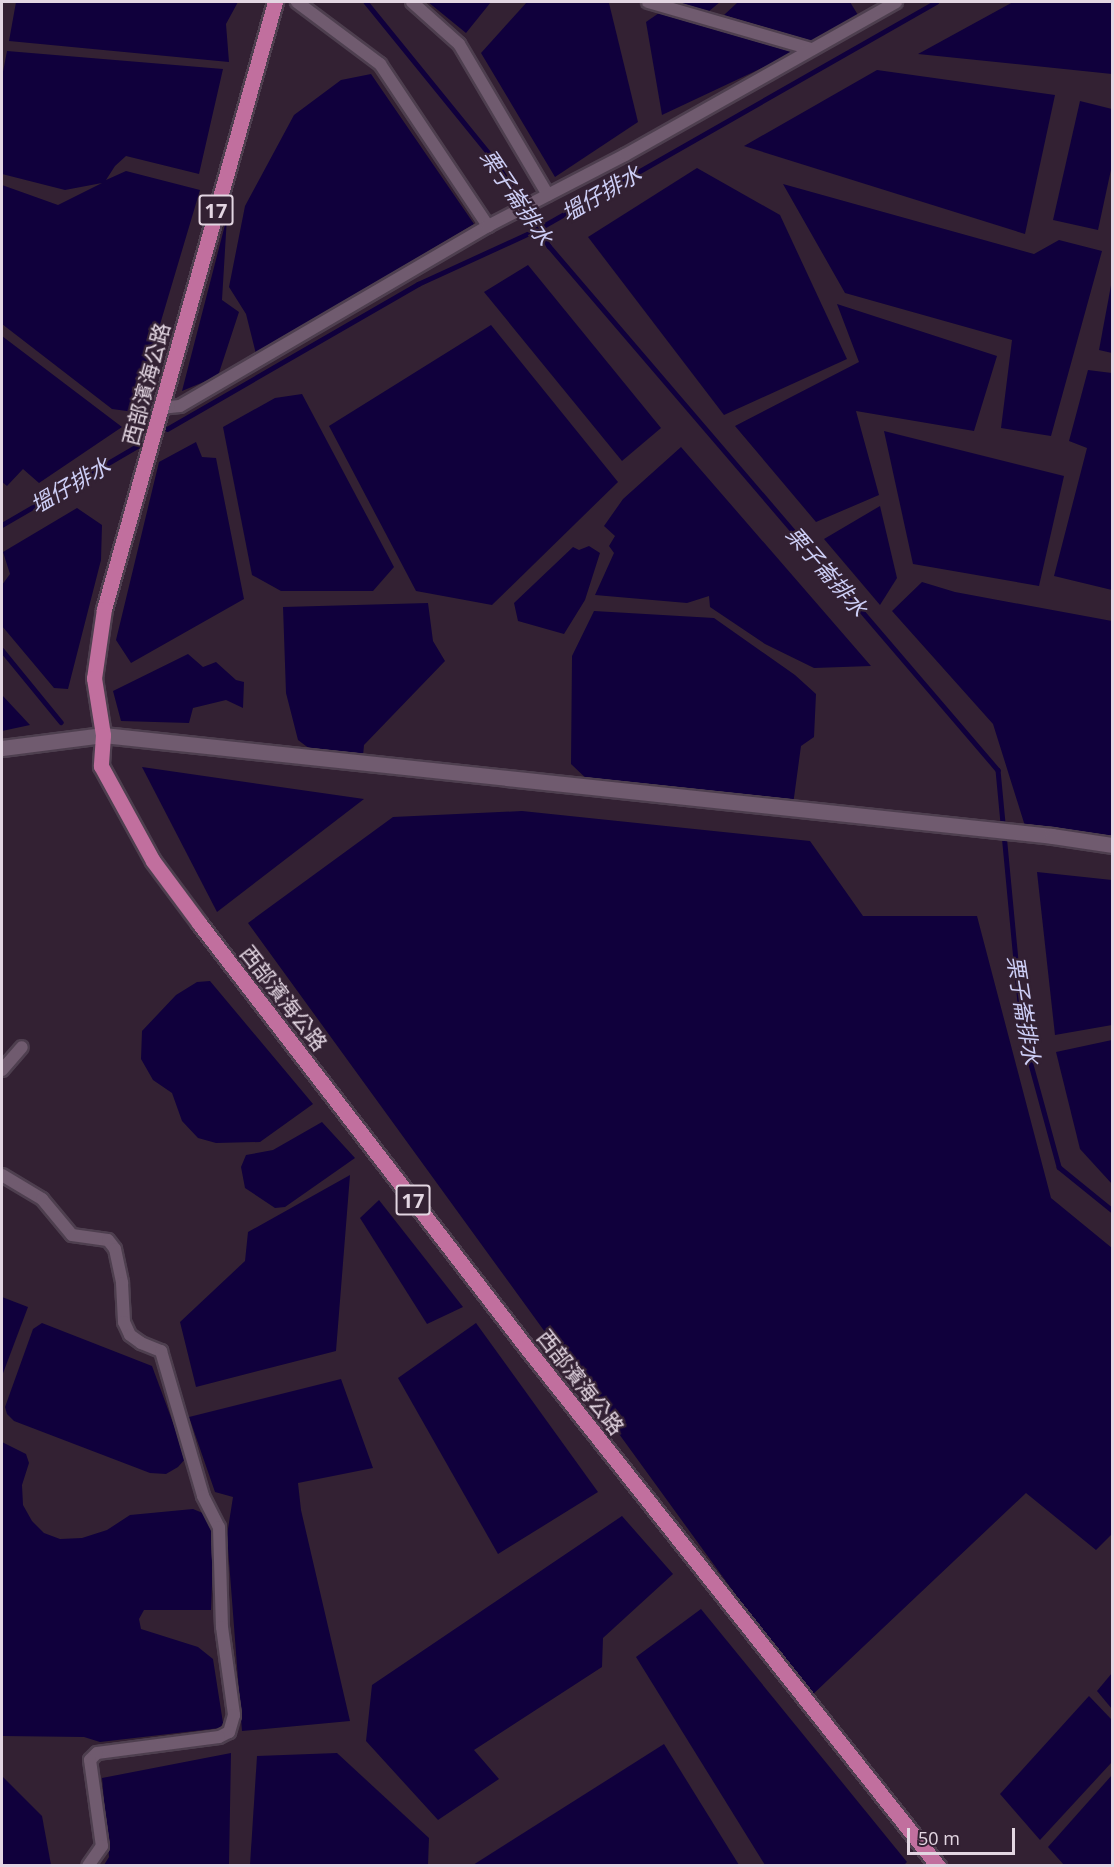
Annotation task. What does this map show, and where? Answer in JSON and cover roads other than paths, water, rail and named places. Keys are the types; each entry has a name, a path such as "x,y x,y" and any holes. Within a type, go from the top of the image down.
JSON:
{"main road":[{"name":"西部濱海公路","path":"275,2 104,609 93,678 103,735 101,766 153,861 199,923 526,1347 938,1866"},
{"path":"2,748 103,735 1052,836 1113,845"}],"street":[{"path":"297,2 380,64 488,226"},
{"path":"412,2 459,44 548,195"},
{"path":"648,2 811,49"},
{"path":"160,408 180,406 488,226 625,155 896,2"},
{"path":"2,1070 22,1047"},
{"path":"2,1175 42,1199 72,1235 108,1240 116,1249 123,1283 124,1322 130,1335 141,1343 161,1351 203,1496 219,1527 222,1627 234,1715 229,1732 219,1737 97,1753 90,1760 102,1846 88,1866"}],"waterway":[{"name":"栗子崙排水","path":"366,2 495,161 549,246 998,770 1023,1035 1059,1167 1112,1210"},
{"name":"塭仔排水","path":"167,429 418,284 538,229 936,2"},
{"name":"塭仔排水","path":"2,525 139,445"},
{"name":"塭仔排水","path":"2,650 61,722"}]}
